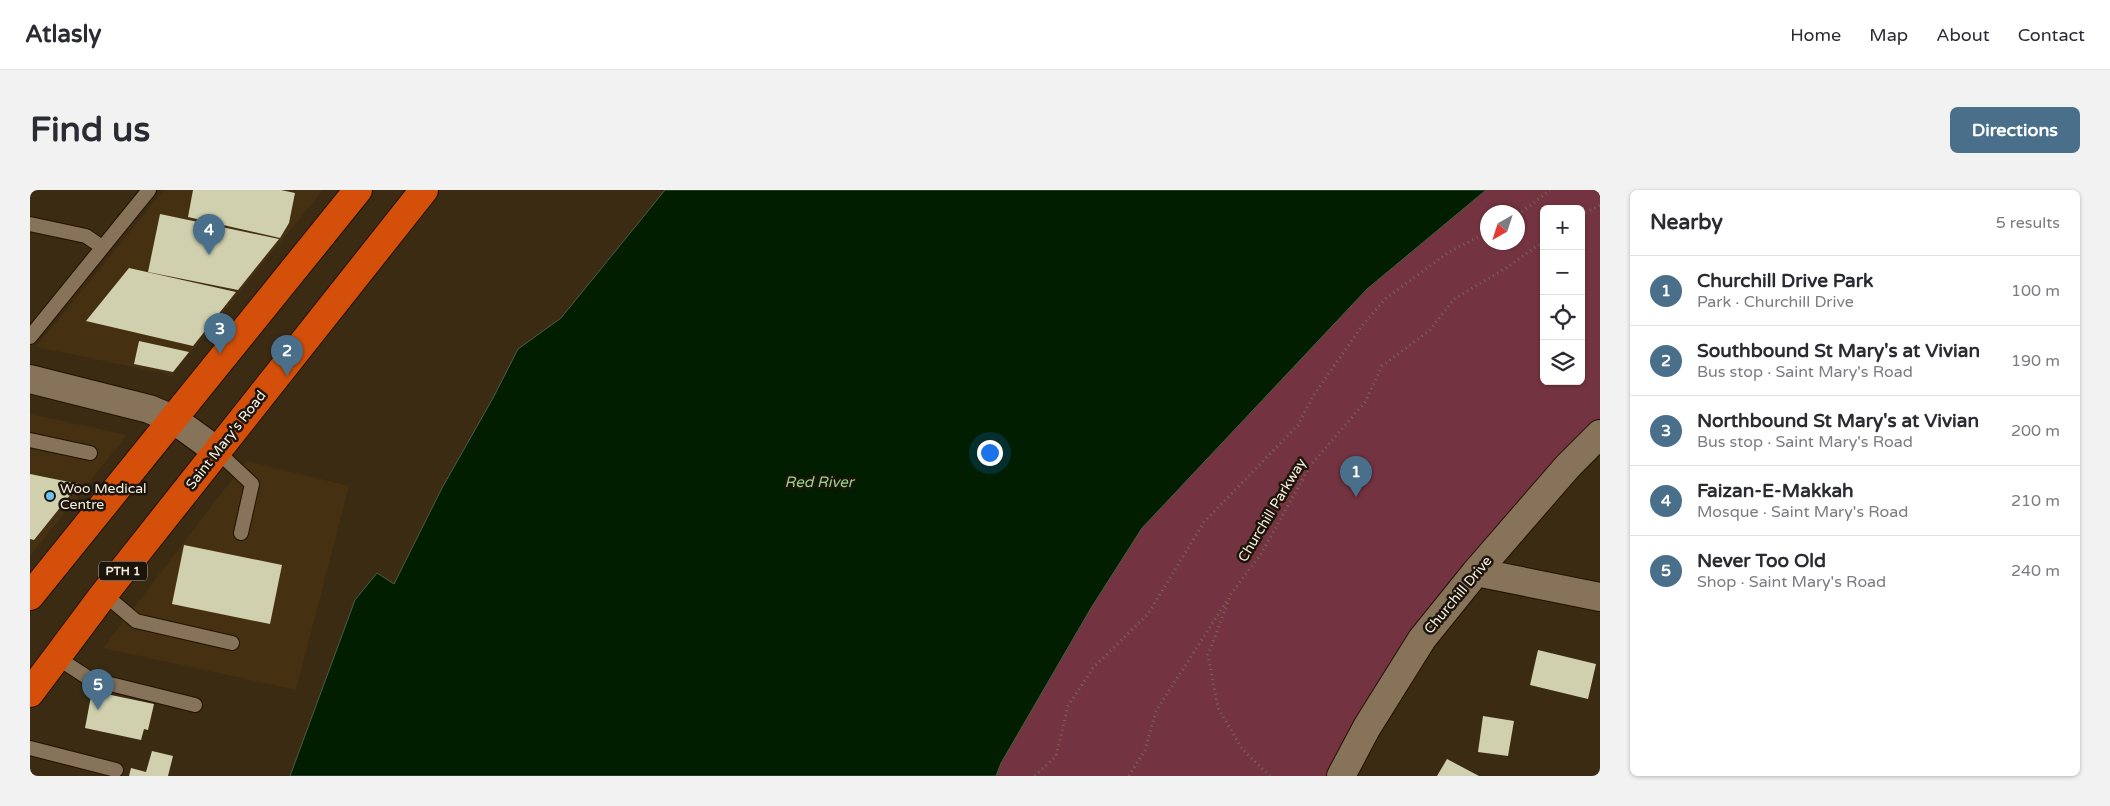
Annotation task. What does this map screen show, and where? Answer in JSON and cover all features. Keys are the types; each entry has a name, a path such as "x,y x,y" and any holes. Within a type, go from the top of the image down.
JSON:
{"highway":[{"path":"30,596 358,190"},
{"name":"Saint Mary's Road","path":"30,693 104,594 421,191"}],"street":[{"path":"30,379 148,409 173,419 217,451"},
{"name":"Churchill Drive","path":"1341,776 1367,727 1422,639 1476,572 1568,466 1600,434"},
{"path":"1476,572 1600,597"}],"lane":[{"path":"30,337 149,190"},
{"path":"30,224 86,236 102,247"},
{"path":"30,440 90,452"},
{"path":"217,451 252,484 241,533"},
{"path":"104,594 136,621 232,643"},
{"path":"56,656 90,679 195,705"},
{"path":"30,748 116,770"}],"path":[{"path":"1525,210 1550,190"},
{"path":"1585,213 1600,205"},
{"path":"1035,776 1056,756 1068,706 1093,668 1148,614 1204,522 1298,425 1313,396 1362,326 1385,299 1449,252 1480,236"},
{"name":"Churchill Parkway","path":"1270,776 1242,749 1218,708 1208,655 1231,594 1261,554 1310,466 1365,402 1382,366 1430,330 1454,300 1506,268 1540,244"},
{"path":"1129,776 1145,750 1156,711 1231,594"}],"shaded area":[{"path":"164,190 323,190 170,377 167,374 36,347"},
{"path":"1486,190 1600,190 1600,434 1476,572 1341,776 996,776 1001,763 1091,608 1142,528 1367,289"},
{"path":"30,414 127,435 30,556"},
{"path":"246,461 349,486 296,690 103,648"}],"water":[{"name":"Red River","path":"665,190 1486,190 1367,289 1142,528 1091,608 1001,763 996,776 290,776 355,600 377,573 394,584 442,488 493,398 518,349 561,318"}],"building":[{"path":"193,190 281,190 295,193 289,223 280,238 188,217"},
{"path":"160,214 279,239 238,290 148,272"},
{"path":"129,268 236,292 193,346 86,321"},
{"path":"139,341 189,352 173,372 134,364"},
{"name":"Woo Medical Centre","path":"30,474 79,484 34,540 30,539"},
{"path":"184,545 282,565 270,624 172,604"},
{"path":"1538,650 1596,664 1588,699 1530,685"},
{"path":"92,691 154,704 148,730 144,729 141,740 85,728"},
{"path":"1483,716 1514,721 1508,756 1478,752"},
{"path":"152,751 173,756 168,776 129,776 131,768 146,772"},
{"path":"1447,759 1479,776 1437,776"}],"place":[{"name":"Faizan-E-Makkah","path":"209,255"},
{"name":"Northbound St Mary's at Vivian","path":"220,354"},
{"name":"Southbound St Mary's at Vivian","path":"287,376"},
{"name":"Woo Medical Centre","path":"50,496"},
{"name":"Churchill Drive Park","path":"1356,497"},
{"name":"Never Too Old","path":"98,710"}]}
